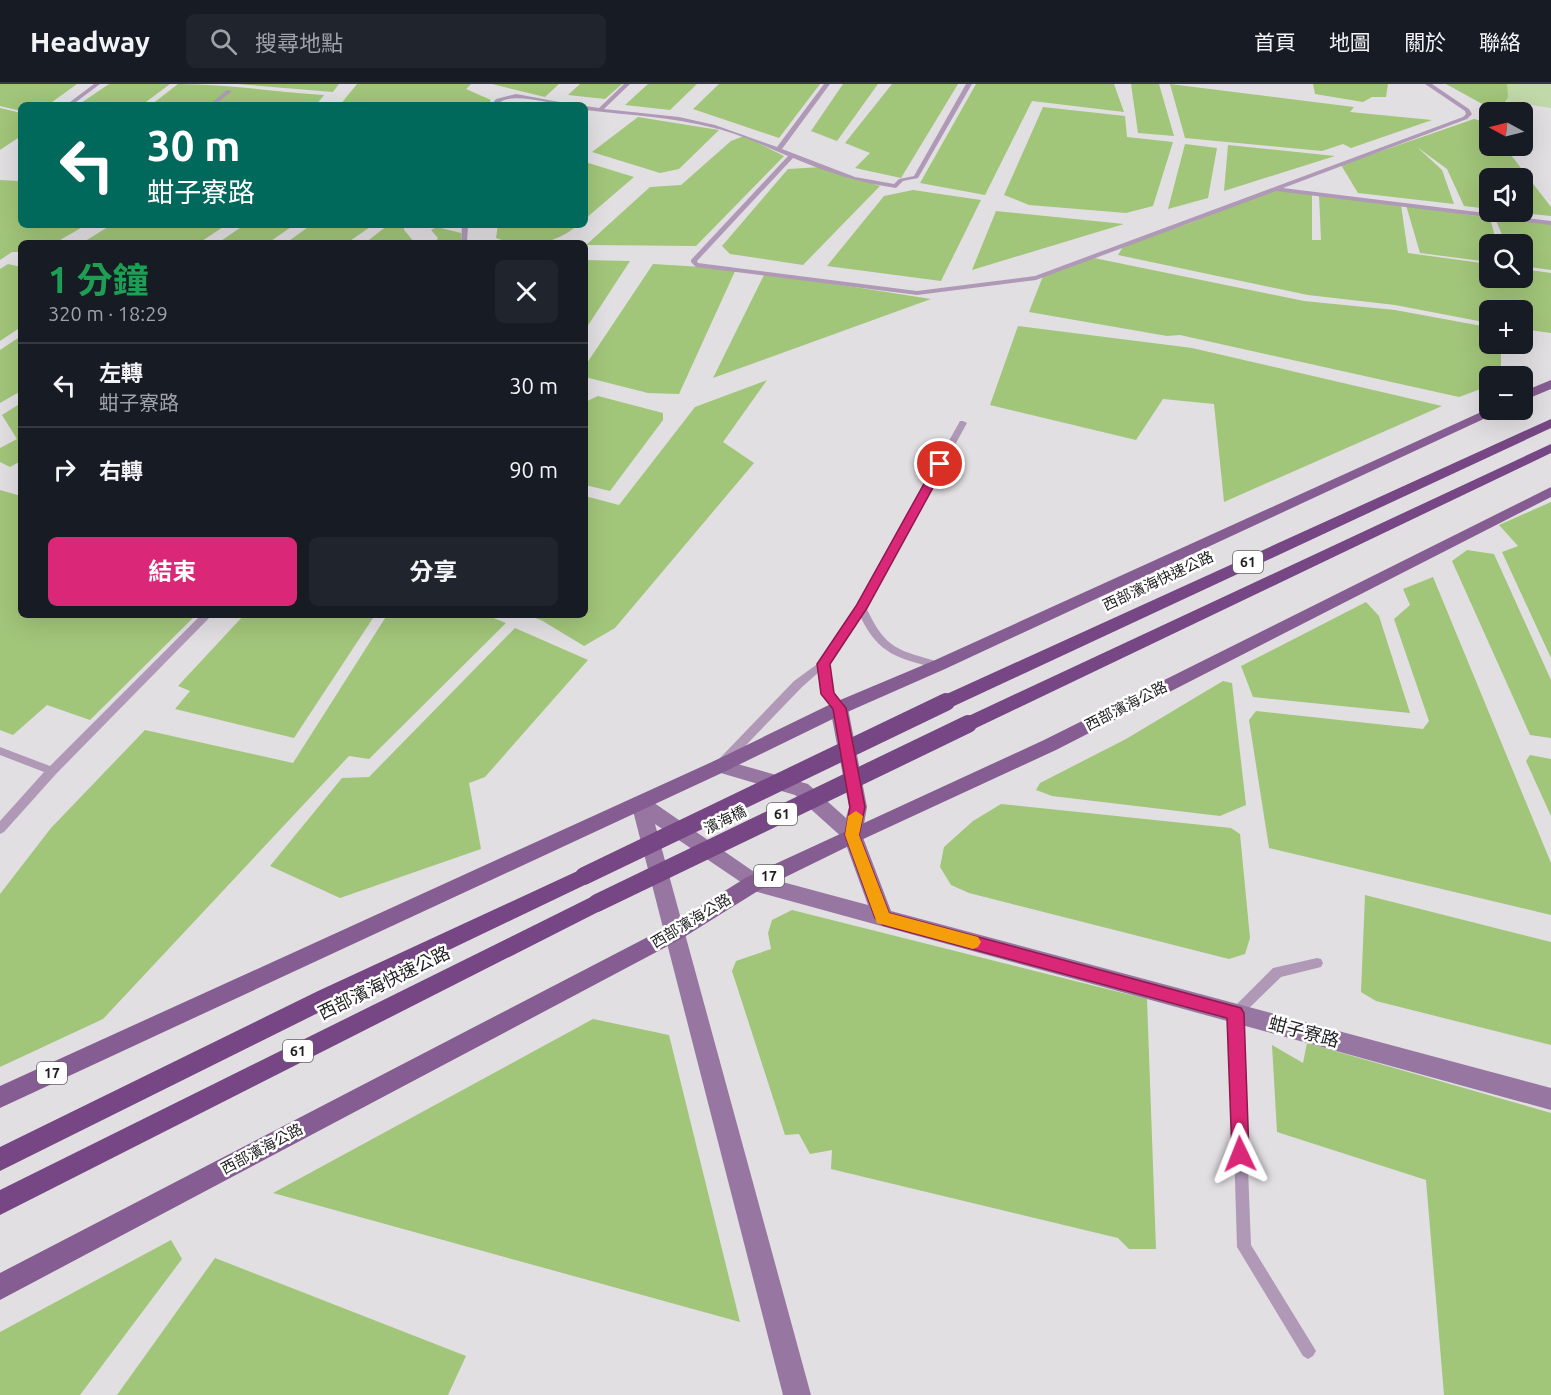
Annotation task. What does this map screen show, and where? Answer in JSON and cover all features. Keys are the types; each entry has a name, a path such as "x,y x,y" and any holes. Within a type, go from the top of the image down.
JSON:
{"highway":[{"name":"西部濱海快速公路","path":"946,702 1551,423"},
{"name":"濱海橋","path":"597,903 968,724 1551,448"},
{"name":"濱海橋","path":"584,876 946,702"},
{"name":"西部濱海快速公路","path":"0,1159 326,998 584,876"},
{"name":"西部濱海快速公路","path":"0,1203 597,903"}],"main road":[{"path":"1533,392 1551,384"},
{"name":"17","path":"0,1097 720,766 839,708 939,665 1479,418"},
{"name":"西部濱海公路","path":"0,1287 674,933 754,883 852,835 1050,745 1551,491"}],"street":[{"path":"839,708 858,807 852,835"},
{"path":"720,766 801,789 852,835 883,918"},
{"path":"640,803 797,1395"},
{"name":"蚶子寮路","path":"640,803 754,883 1551,1099"}],"lane":[{"path":"73,102 97,84"},
{"path":"600,110 627,84"},
{"path":"778,150 827,84"},
{"path":"588,108 729,130 791,156 858,180 896,186 901,180 916,177 969,84"},
{"path":"791,156 717,237 698,254 693,261 696,265 917,292 942,291 1036,278 1465,118 1469,114 1467,110 1428,84"},
{"path":"215,102 229,90"},
{"path":"496,102 516,96 549,102"},
{"path":"1273,189 1551,223"},
{"path":"720,766 781,701 823,664 861,608 963,423"},
{"path":"861,608 870,630 888,650 939,665"},
{"path":"0,829 52,771 204,618"},
{"path":"823,664 828,694 839,708"},
{"path":"0,750 52,771"},
{"path":"1308,1351 1244,1247 1236,1013 1277,972 1317,963"}],"shaded area":[{"path":"0,84 77,84 52,102 18,102 18,110 0,106"},
{"path":"109,84 170,84 146,102 82,102"},
{"path":"178,84 324,95 318,102 218,102 226,93 215,102 155,102"},
{"path":"237,84 339,84 333,92"},
{"path":"357,84 471,84 466,89 491,100 490,102 342,102"},
{"path":"492,84 559,84 545,97"},
{"path":"580,84 622,84 605,99 568,95"},
{"path":"648,84 697,84 670,110 625,105"},
{"path":"719,84 820,84 779,138 693,109"},
{"path":"843,84 878,84 837,141 811,131"},
{"path":"892,84 958,84 901,178 855,168 870,153 845,143"},
{"path":"976,84 1114,84 1124,112 1032,101 985,195 920,183"},
{"path":"1131,84 1159,84 1174,136 1138,133"},
{"path":"1170,84 1354,107 1350,112 1432,120 1351,148 1343,144 1322,151 1185,138"},
{"path":"1313,84 1388,84 1386,97 1372,97 1363,102 1315,94"},
{"path":"1446,84 1507,84 1508,97 1505,102 1479,102"},
{"path":"1505,84 1551,84 1551,108 1533,105 1533,102 1505,101"},
{"path":"1043,107 1125,116 1127,137 1173,142 1153,206 1126,213 1029,205 1004,195"},
{"path":"0,108 18,112 18,138 0,150"},
{"path":"638,117 719,130 679,169 660,173 592,152"},
{"path":"1474,119 1479,120 1479,156 1512,156 1521,168 1479,168 1479,208 1464,206 1447,169 1417,147 1442,170 1454,204 1358,193 1341,165"},
{"path":"744,136 784,156 696,246 588,245 650,187 681,185 731,141"},
{"path":"1185,144 1217,148 1208,198 1168,209"},
{"path":"1228,145 1335,156 1224,191"},
{"path":"588,163 634,177 588,216"},
{"path":"822,167 880,186 803,265 730,254 722,246 788,169"},
{"path":"0,180 18,181 18,228 81,228 60,240 18,240 18,252 12,252 0,260"},
{"path":"1533,184 1551,207 1551,216 1533,214"},
{"path":"1273,189 1312,194 1312,240 1321,240 1319,195 1401,205 1408,253 1479,263 1479,288 1533,288 1533,270 1551,273 1551,333 1533,330 1533,300 1479,300 1479,321 1395,305 1308,295 1118,255 1124,245 1190,223"},
{"path":"913,190 981,200 941,281 827,266 884,196"},
{"path":"1406,205 1479,216 1479,222 1491,222 1494,234 1479,234 1479,261 1420,253"},
{"path":"996,211 1124,224 972,270"},
{"path":"1533,221 1551,224 1551,270 1533,267 1533,234 1502,234 1497,222"},
{"path":"106,228 222,228 204,240 87,240"},
{"path":"240,228 290,228 272,240 222,240"},
{"path":"307,228 369,228 351,240 290,240"},
{"path":"384,228 404,228 412,240 369,240"},
{"path":"441,228 461,233 461,240 437,240 438,238 431,230"},
{"path":"498,228 574,228 552,240 502,240 496,238"},
{"path":"1089,257 1304,301 1395,310 1479,325 1479,354 1501,354 1501,366 1479,366 1479,390 1459,397 1180,335 1167,336 1029,312 1043,276"},
{"path":"588,260 630,261 588,325"},
{"path":"8,264 18,266 18,329 0,341 0,269"},
{"path":"653,264 736,269 679,394 648,393 588,378 588,362"},
{"path":"765,273 931,299 713,378"},
{"path":"1018,326 1192,348 1442,406 1224,502 1214,404 1163,399 1136,440 990,405"},
{"path":"18,338 18,393 0,403 0,350"},
{"path":"767,380 723,442 754,463 615,628 584,646 535,618 588,618 588,497 619,505 695,407"},
{"path":"598,396 663,413 663,420 610,491 588,486 588,401"},
{"path":"18,405 18,463 10,467 0,462 0,448 17,439 2,415"},
{"path":"0,490 18,495 18,618 193,618 90,720 47,705 13,735 0,730"},
{"path":"1551,502 1551,658 1502,552 1518,546 1499,525"},
{"path":"1467,550 1494,554 1551,680 1551,738 1530,735 1452,561"},
{"path":"1433,577 1551,863 1551,915 1269,848 1249,720 1256,711 1423,729 1429,721 1394,619 1410,605 1403,589"},
{"path":"1366,602 1379,616 1410,713 1253,697 1241,666"},
{"path":"241,618 373,618 294,738 175,709 190,691 178,686"},
{"path":"385,618 494,618 506,623 369,759 349,756 103,1019 0,1067 0,894 51,828 145,730 293,763"},
{"path":"515,628 588,660 485,777 469,783 481,849 340,898 270,866 342,778 369,777"},
{"path":"1223,681 1232,683 1246,805 1220,816 1052,796 1036,790 1040,783 1126,739"},
{"path":"1530,755 1551,759 1551,816 1526,761"},
{"path":"1001,804 1231,828 1240,834 1250,938 1245,954 1229,959 969,893 951,885 940,867 944,847 973,821"},
{"path":"1365,895 1551,942 1551,1045 1376,1001 1361,992"},
{"path":"792,910 1147,999 1156,1249 1129,1249 1118,1238 831,1169 832,1150 810,1154 799,1134 785,1135 732,971 736,961 771,949 768,933 772,920"},
{"path":"593,1019 669,1035 740,1322 273,1193"},
{"path":"1307,1043 1551,1113 1551,1395 1444,1395 1426,1180 1277,1132 1272,1045 1303,1063"},
{"path":"171,1240 182,1259 80,1395 0,1395 0,1332"},
{"path":"215,1258 466,1356 448,1395 117,1395"}],"slow traffic":[{"path":"856,816 852,835 883,918 973,942"}],"route":[{"path":"940,464 861,608 823,664 828,694 839,708 858,807 852,835 883,918 1236,1013 1240,1154"}]}
